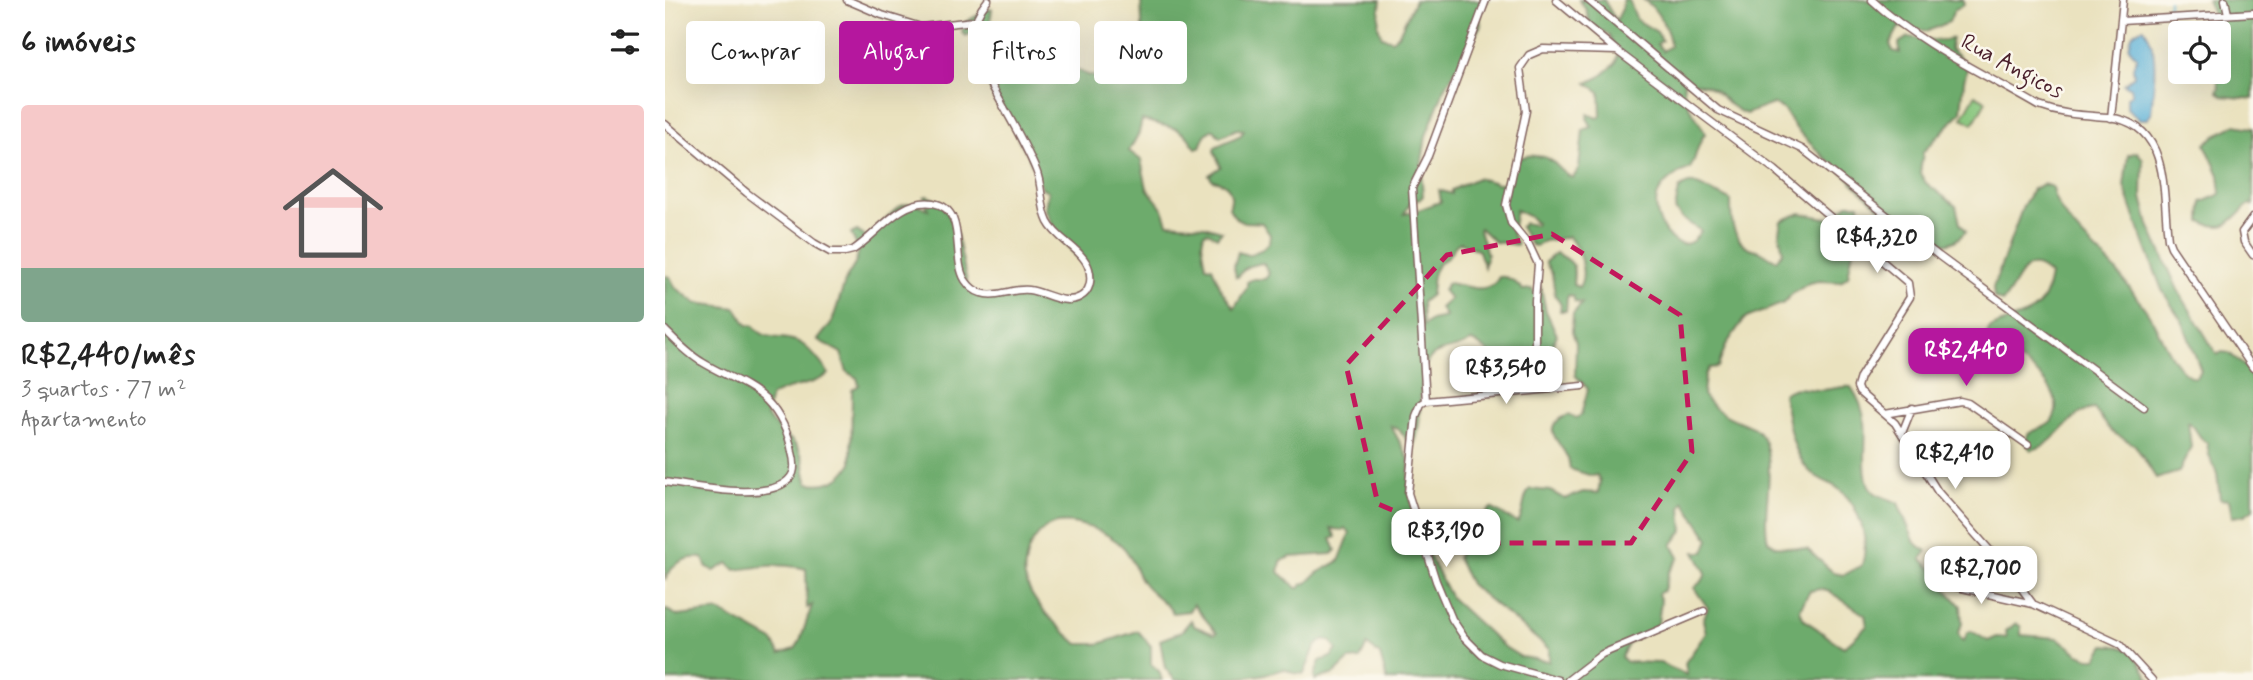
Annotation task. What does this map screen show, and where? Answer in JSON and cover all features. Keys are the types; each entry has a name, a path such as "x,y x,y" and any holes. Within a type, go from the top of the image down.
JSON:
{"street":[{"path":"847,0 881,15 921,27 968,22"},
{"path":"974,21 988,0"},
{"path":"1426,401 1412,188 1428,156 1486,0"},
{"path":"1556,0 1617,51 1775,170 1908,283 1910,297 1860,377 1857,387 1902,433 1938,492 2010,573 2033,604"},
{"path":"1588,0 1710,104 1727,116 1802,149 1939,256 2144,407"},
{"name":"Rua Angicos","path":"1872,0 1893,20 2039,106 2073,116 2111,118 2140,128 2155,146 2171,247 2253,368"},
{"path":"2111,118 2123,0"},
{"path":"2225,0 2228,14"},
{"path":"2121,21 2253,13"},
{"path":"1535,389 1538,264 1529,245 1511,223 1506,205 1526,111 1520,68 1529,55 1543,49 1617,51"},
{"path":"665,124 747,193 830,252 853,250 909,207 935,203 944,207 955,222 961,272 973,289 991,294 1030,290 1066,300 1076,299 1084,295 1091,281 1088,265 1048,222 1036,169 991,84"},
{"path":"2253,217 2242,232 2244,242 2253,255"},
{"path":"665,331 702,362 766,400 779,416 794,462 794,472 790,479 771,489 730,490 665,482"},
{"path":"1557,680 1500,664 1482,656 1464,637 1452,619 1436,581 1408,493 1416,416 1421,404 1426,401 1583,386"},
{"path":"1885,414 1961,401 1968,403 2028,445"},
{"path":"1902,433 1912,408"},
{"path":"1935,582 2033,604 2119,644 2152,680"},
{"path":"1568,680 1602,654 1704,611"}],"highlighted area":[{"path":"1552,234 1680,315 1692,452 1631,543 1471,543 1378,504 1346,365 1447,255"}],"green space":[{"path":"1141,0 1381,0 1378,26 1382,37 1392,40 1399,34 1415,0 1488,0 1479,10 1481,25 1444,90 1426,136 1421,168 1423,196 1419,200 1412,200 1404,214 1441,202 1439,190 1452,194 1452,190 1477,178 1506,183 1513,166 1524,157 1546,157 1573,178 1579,168 1583,130 1592,127 1587,118 1588,114 1598,118 1601,116 1600,92 1587,83 1600,77 1615,64 1618,54 1608,34 1591,26 1586,10 1579,0 1604,0 1616,21 1623,0 1629,0 1637,20 1657,32 1662,41 1657,44 1663,51 1670,46 1668,34 1658,14 1644,0 1963,0 1964,5 1954,10 1949,22 1928,31 1899,27 1890,44 1893,51 1900,53 1899,43 1908,37 1941,41 1952,38 1950,49 1968,65 1961,112 1923,152 1920,173 1926,183 1956,206 1960,223 1966,231 1950,243 1936,242 1887,214 1807,140 1781,108 1773,104 1746,114 1734,108 1708,86 1684,82 1687,103 1705,134 1689,169 1669,180 1657,197 1658,218 1676,242 1684,244 1693,241 1701,231 1675,210 1679,189 1691,184 1731,201 1733,226 1737,237 1748,247 1776,260 1783,252 1779,232 1781,221 1800,213 1830,219 1848,204 1859,204 1860,213 1848,276 1840,282 1809,283 1784,303 1744,319 1726,345 1718,367 1709,368 1705,375 1703,395 1721,412 1756,429 1764,441 1769,468 1766,514 1768,541 1776,546 1807,549 1834,573 1844,575 1862,565 1865,544 1861,522 1844,494 1808,470 1800,458 1788,422 1783,394 1798,388 1822,390 1851,387 1864,418 1865,469 1869,486 1876,494 1898,503 1915,543 1927,551 1921,559 1935,571 1944,587 1961,606 1962,624 1958,632 1961,640 1964,641 1967,633 1971,631 1988,641 1997,637 2007,638 2006,631 2016,623 2021,627 2021,635 2058,638 2089,658 2097,658 2105,645 2123,647 2138,658 2150,680 1387,680 1380,655 1367,645 1360,659 1349,660 1334,674 1315,680 1320,661 1331,657 1337,650 1331,641 1324,639 1315,647 1304,674 1284,669 1245,677 1175,680 1165,668 1160,640 1181,632 1191,620 1194,626 1217,633 1193,604 1189,611 1173,613 1143,583 1129,554 1116,541 1092,528 1066,523 1048,526 1030,547 1024,575 1033,597 1078,644 1099,644 1138,631 1151,646 1151,664 1159,671 1162,680 665,680 665,609 678,616 719,611 773,641 780,654 795,649 812,605 807,608 806,569 797,567 771,566 735,570 728,563 714,571 706,566 703,558 690,558 675,565 665,580 665,276 670,277 675,287 696,303 736,308 747,325 754,326 770,337 796,341 816,358 829,374 771,396 766,415 798,448 808,483 827,483 838,478 851,464 852,390 859,385 857,378 847,372 841,353 818,340 832,322 846,279 855,264 859,250 851,234 857,231 866,237 899,207 907,204 928,209 924,197 927,196 937,201 952,221 968,286 974,293 989,297 1016,294 1052,302 1074,302 1089,285 1086,267 1056,233 1045,208 1048,191 1042,188 1028,155 988,84 1080,84 1080,71 1094,76 1094,84 1187,84 1187,21 1142,21","holes":["1142,120 1177,129 1187,136 1196,148 1200,147 1205,135 1211,130 1220,137 1237,129 1244,130 1241,135 1215,147 1214,151 1221,167 1209,175 1229,189 1229,208 1239,221 1262,223 1270,235 1269,243 1261,250 1248,255 1238,252 1234,266 1236,277 1249,266 1263,263 1269,274 1265,279 1247,282 1247,287 1234,308 1222,291 1212,267 1206,266 1202,243 1204,233 1208,232 1217,237 1222,231 1204,226 1168,223 1163,209 1147,188 1141,160 1129,151 1139,133","1516,210 1536,223 1524,223 1520,227 1531,245 1536,246 1544,241 1568,236 1579,254 1583,275 1579,287 1573,285 1574,268 1567,259 1556,253 1545,262 1552,274 1555,295 1561,305 1560,311 1566,311 1569,295 1573,296 1575,302 1582,303 1573,314 1575,375 1588,389 1581,415 1576,418 1569,415 1559,420 1553,430 1568,458 1570,469 1597,475 1600,482 1598,493 1583,492 1565,499 1550,491 1530,489 1518,523 1491,508 1478,530 1469,534 1457,558 1470,584 1549,649 1549,661 1521,657 1503,646 1451,598 1423,544 1426,532 1413,511 1409,491 1409,459 1391,426 1399,429 1409,444 1414,444 1424,370 1428,361 1435,354 1471,341 1507,366 1509,376 1518,383 1531,386 1546,377 1557,376 1551,347 1557,335 1546,311 1541,288 1536,295 1532,289 1523,290 1506,277 1499,277 1495,283 1483,288 1448,283 1443,290 1450,299 1440,308 1446,317 1431,320 1423,326 1422,302 1431,295 1433,274 1439,263 1461,242 1479,251 1484,267 1487,254 1480,228 1495,242 1517,245 1512,232","1684,502 1709,539 1704,552 1695,552 1706,573 1694,588 1708,608 1703,620 1706,633 1685,663 1687,675 1660,663 1627,662 1621,657 1629,643 1658,624 1661,601 1658,594 1664,590 1669,572 1679,557 1672,545 1683,531 1681,507","1331,528 1342,531 1345,528 1350,533 1339,561 1297,588 1279,572 1281,561 1291,557 1332,554 1336,550 1331,539 1336,537","1820,589 1830,592 1865,615 1867,626 1844,647 1834,641 1803,617 1800,609 1810,591"]},
{"path":"2207,0 2253,0 2253,99 2222,96 2217,91 2218,84 2231,84 2231,21 2212,21 2213,14"},
{"path":"992,9 990,21 968,21 968,35 962,33 964,23 987,10"},
{"path":"1975,95 1986,101 1973,124 1962,118"},
{"path":"2235,125 2253,128 2253,206 2250,204 2229,223 2211,225 2201,222 2202,202 2221,194 2219,175 2205,144"},
{"path":"2137,152 2143,159 2142,197 2149,225 2178,290 2217,355 2222,352 2229,353 2250,371 2253,385 2253,509 2245,515 2232,517 2229,500 2220,499 2217,474 2207,443 2188,422 2191,447 2179,472 2159,478 2156,478 2135,445 2112,432 2094,409 2077,416 2049,442 2031,450 2025,443 2028,434 2052,421 2056,413 2054,397 2045,382 2033,370 1999,351 1986,338 1989,329 2036,308 2047,290 2050,275 2033,266 2026,268 2002,302 1994,298 1993,288 2023,206 2033,189 2043,184 2052,187 2059,207 2066,217 2128,286 2151,318 2180,368 2195,378 2201,371 2183,323 2162,290 2124,186 2128,155"}],"water":[{"path":"2144,28 2153,47 2154,80 2151,114 2147,119 2139,119 2127,108 2127,97 2132,94 2131,88 2124,84 2134,76 2133,67 2137,57 2129,48 2131,37 2134,32"}],"waterway":[{"path":"2168,9 2169,0"}]}
